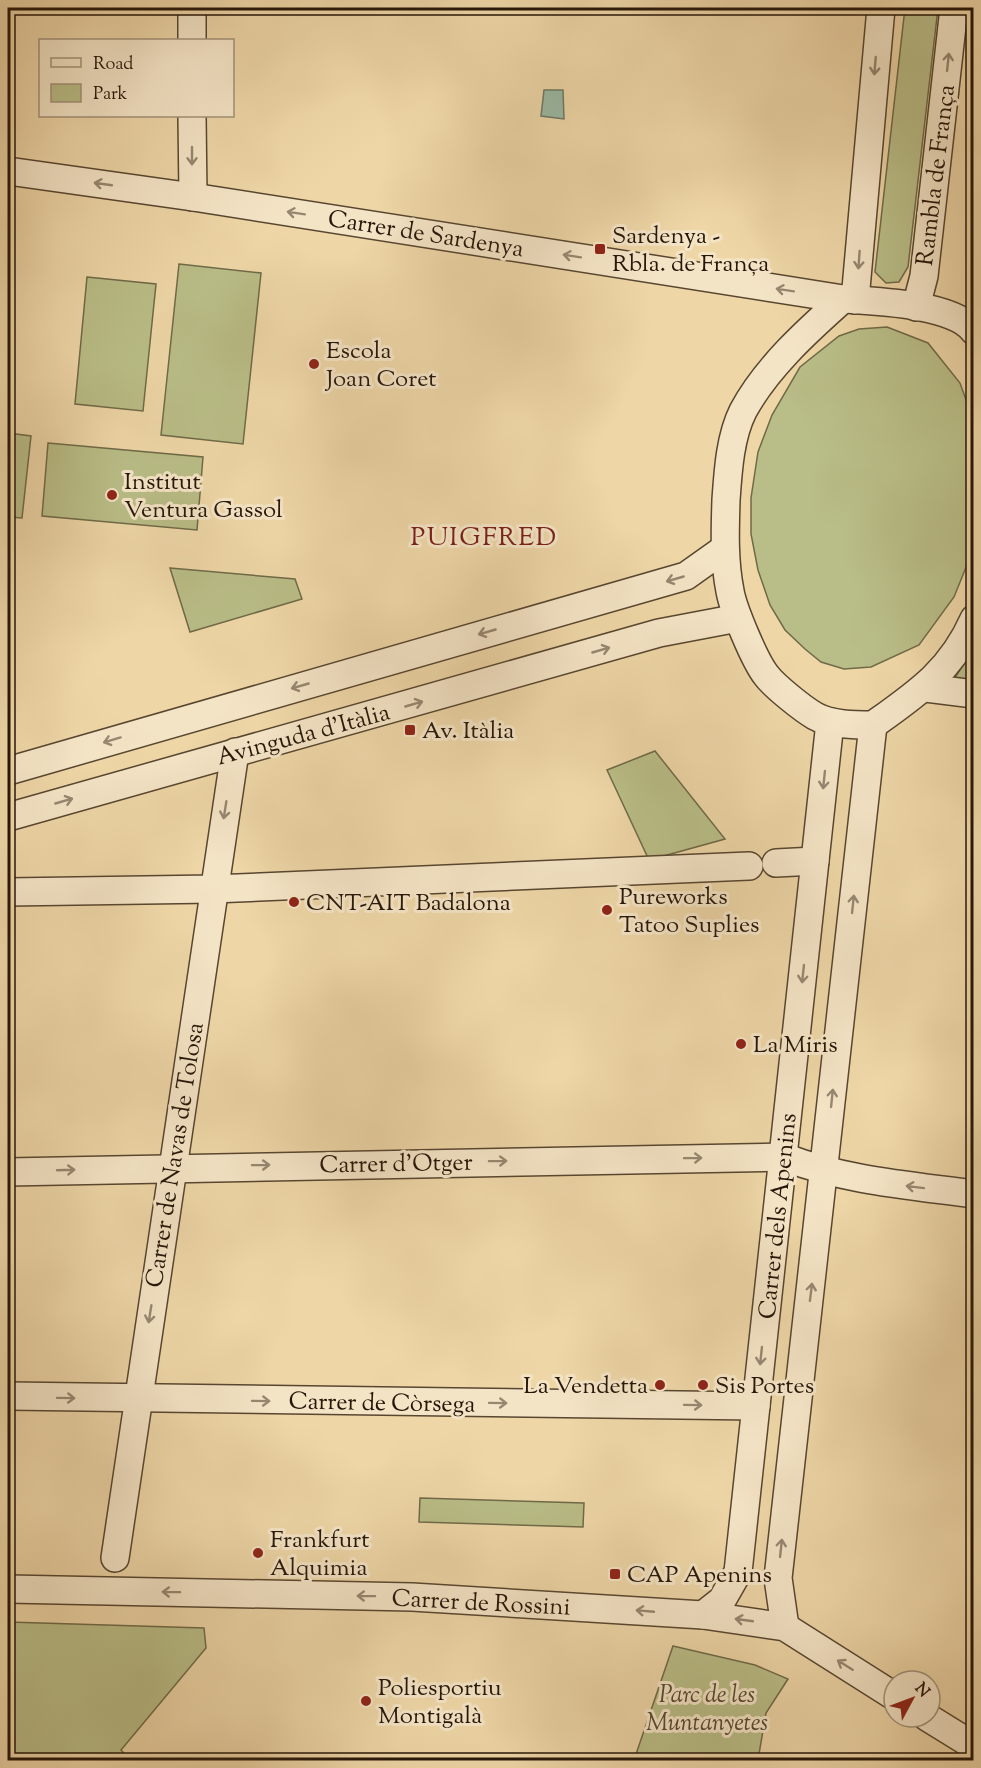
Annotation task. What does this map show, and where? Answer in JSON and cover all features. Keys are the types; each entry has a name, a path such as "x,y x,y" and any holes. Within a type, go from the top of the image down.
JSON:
{"street":[{"path":"192,8 192,39"},
{"path":"880,8 849,299 811,327 764,381 743,412 728,465 724,549 730,594 738,618 766,676 815,716 830,722 873,725 926,688 963,644 974,619"},
{"name":"Rambla de França","path":"916,307 924,276 954,8"},
{"path":"192,117 193,197"},
{"name":"Carrer de Sardenya","path":"8,171 193,197 849,299 916,307 958,319 973,330"},
{"name":"Avinguda d'Itàlia","path":"8,771 686,576 724,549"},
{"name":"Avinguda d'Itàlia","path":"8,817 659,633 738,618"},
{"path":"926,688 974,694"},
{"name":"Carrer dels Apenins","path":"703,1615 722,1600 738,1572 830,722"},
{"name":"Carrer dels Apenins","path":"785,1627 778,1578 873,725"},
{"name":"Carrer de Navas de Tolosa","path":"115,1558 136,1400 174,1167 234,752"},
{"path":"776,863 815,861"},
{"path":"8,892 213,889 749,866"},
{"path":"784,1157 824,1172 974,1194"},
{"name":"Carrer d'Otger","path":"8,1172 784,1157"},
{"name":"Carrer de Còrsega","path":"8,1396 136,1400 756,1406"},
{"name":"Carrer de Rossini","path":"8,1589 412,1597 703,1615"},
{"path":"703,1615 785,1627 882,1688"},
{"path":"942,1726 974,1746"}],"green space":[{"path":"905,8 938,8 908,267 899,282 886,283 875,272"},
{"path":"179,264 261,273 243,444 161,435"},
{"path":"87,277 156,284 143,411 75,404"},
{"path":"887,327 928,343 960,383 973,419 973,550 954,597 919,645 871,667 844,669 821,662 805,649 785,630 770,605 758,570 751,534 751,498 758,452 772,415 800,367 839,336 859,329"},
{"path":"8,433 31,436 22,518 8,517"},
{"path":"48,443 203,457 197,530 42,516"},
{"path":"170,568 295,579 302,599 190,632"},
{"path":"973,650 973,681 954,679"},
{"path":"655,751 725,839 649,860 607,770"},
{"path":"420,1498 584,1503 583,1527 419,1522"},
{"path":"8,1622 204,1628 206,1648 121,1750 130,1760 8,1760"},
{"name":"Parc de les Muntanyetes","path":"673,1646 755,1665 788,1679 766,1713 758,1760 634,1760"}],"shaded area":[{"path":"544,90 563,90 564,119 541,116"}],"place":[{"name":"Sardenya - Rbla. de França","path":"600,249"},
{"name":"Escola Joan Coret","path":"314,364"},
{"name":"Institut Ventura Gassol","path":"112,495"},
{"name":"Av. Itàlia","path":"410,730"},
{"name":"CNT-AIT Badalona","path":"294,902"},
{"name":"Pureworks Tatoo Suplies","path":"607,910"},
{"name":"La Miris","path":"741,1044"},
{"name":"La Vendetta","path":"660,1385"},
{"name":"Sis Portes","path":"703,1385"},
{"name":"Frankfurt Alquimia","path":"258,1553"},
{"name":"CAP Apenins","path":"615,1574"},
{"name":"Poliesportiu Montigalà","path":"366,1701"}],"district":[{"name":"PUIGFRED","path":"484,536"}]}
